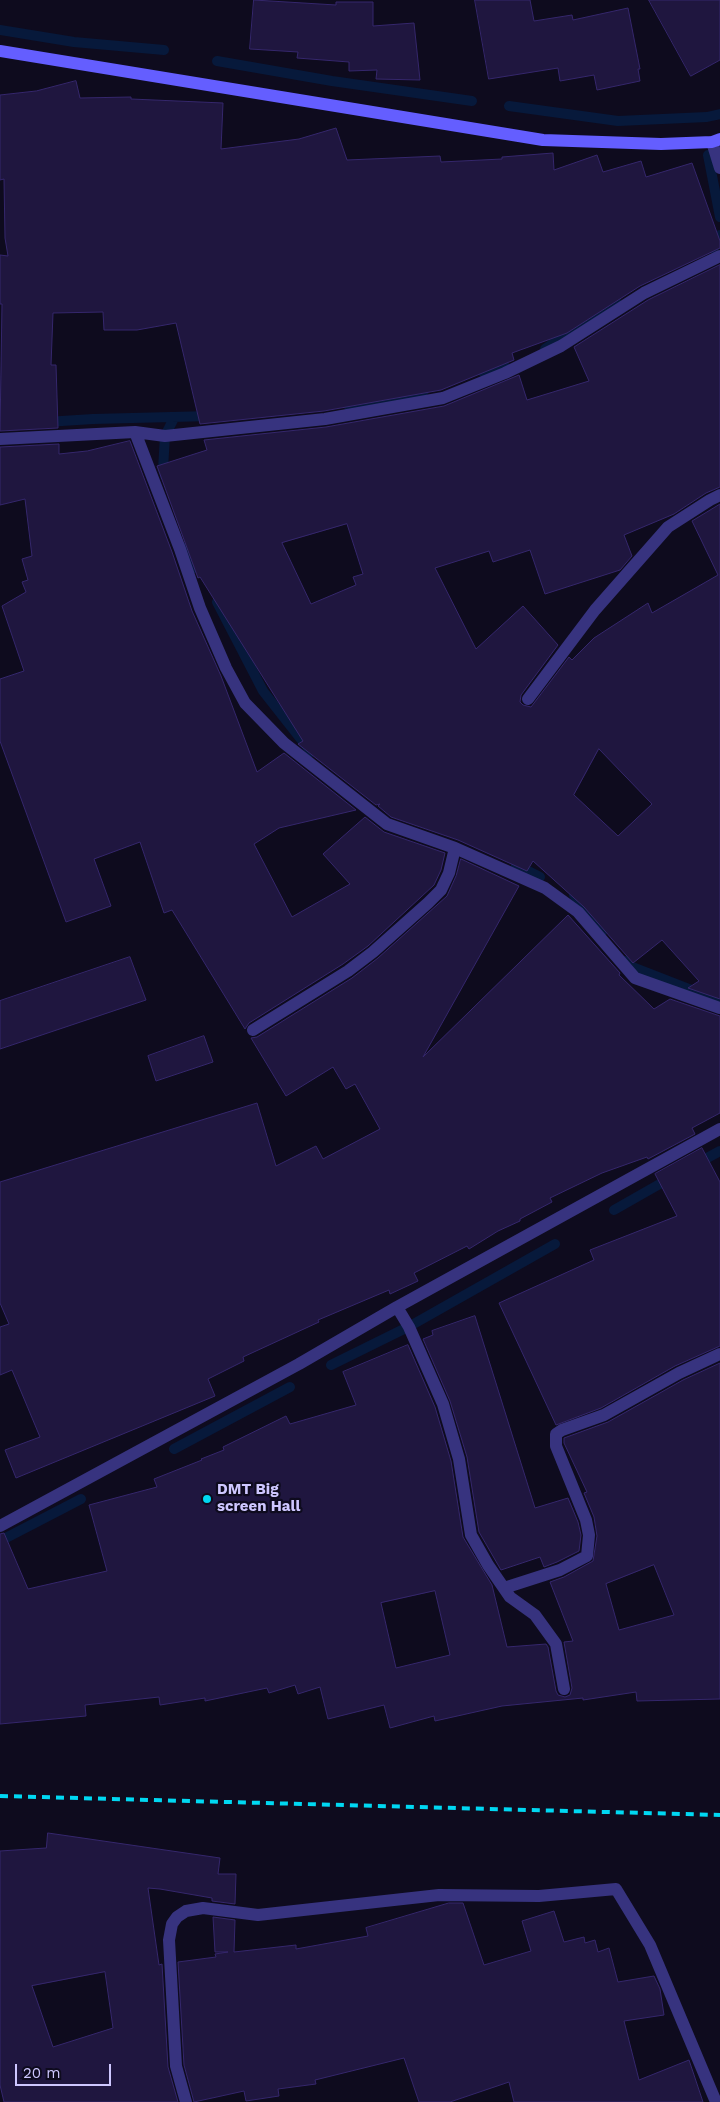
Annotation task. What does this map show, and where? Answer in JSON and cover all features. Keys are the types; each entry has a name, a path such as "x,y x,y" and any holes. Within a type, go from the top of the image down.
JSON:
{"street":[{"path":"0,51 543,140 660,144 716,141 720,168"},
{"path":"0,439 135,432 165,436 325,419 443,398 505,373 561,346 644,293 720,256"},
{"path":"135,432 180,549 200,608 226,668 245,703 284,743 387,824 456,848 545,888 578,912 635,978 720,1008"},
{"path":"528,699 595,610 668,528 720,495"},
{"path":"253,1030 348,971 373,952 428,903 441,890 449,874 456,848"},
{"path":"0,1526 299,1364 397,1307 720,1129"},
{"path":"397,1307 409,1326 443,1404 459,1459 471,1535 510,1597 536,1615 556,1644 564,1690"},
{"path":"504,1588 560,1570 588,1556 589,1535 586,1520 556,1446 556,1434 562,1430 604,1415 679,1372 720,1354"},
{"path":"186,2102 176,2066 169,1940 172,1924 177,1917 186,1911 203,1908 258,1915 440,1895 540,1896 616,1889 650,1945 716,2102"}],"building":[{"path":"254,0 336,5 336,2 373,2 373,26 414,23 420,80 376,79 377,70 349,71 349,62 297,58 298,52 250,49"},
{"path":"475,0 530,0 534,21 572,15 573,20 628,8 640,69 638,69 640,81 597,90 594,75 560,81 558,68 489,79"},
{"path":"649,0 720,0 720,60 691,76"},
{"path":"76,81 80,98 131,97 131,99 223,103 221,149 299,139 336,128 347,160 440,156 441,162 502,159 502,157 553,153 554,170 597,155 603,172 641,161 646,177 692,163 720,241 720,248 640,286 567,333 512,353 514,360 441,390 324,411 200,424 176,323 137,330 104,330 103,312 53,313 51,365 56,365 58,428 0,431 2,304 0,304 0,255 8,256 5,238 4,179 0,180 0,95 36,91"},
{"path":"720,265 720,487 706,493 674,514 624,535 632,556 620,570 545,594 530,550 493,562 489,551 435,568 476,649 523,606 558,645 521,695 520,702 531,707 569,657 572,660 594,638 648,603 652,613 718,575 692,521 720,504 720,999 688,988 699,981 662,940 633,963 584,907 533,861 527,871 458,840 391,817 378,806 380,804 376,805 298,744 303,741 200,577 198,578 157,466 207,450 204,440 326,427 444,406 519,375 527,400 589,381 574,347 648,300","holes":["347,524 363,574 353,577 356,585 311,604 282,543","599,749 652,804 618,836 574,795"]},
{"path":"130,441 192,611 221,676 257,772 284,753 356,810 279,828 254,844 292,917 350,884 323,854 365,817 384,832 445,853 441,870 434,885 368,946 343,964 249,1023 245,1029 172,910 164,913 140,842 94,859 111,906 66,922 0,741 0,679 24,671 2,606 26,592 22,582 28,580 22,559 32,556 25,499 0,505 0,447 59,444 59,454 87,451"},
{"path":"461,859 519,886 423,1057 568,915 620,973 619,975 654,1009 670,999 720,1016 720,1113 692,1128 695,1134 648,1159 647,1157 602,1173 550,1198 552,1202 520,1219 520,1221 498,1231 469,1249 467,1246 414,1273 418,1281 390,1294 389,1290 318,1320 319,1322 243,1357 244,1361 208,1379 215,1396 16,1478 5,1450 40,1437 12,1370 0,1375 0,1327 9,1324 0,1303 0,1182 257,1103 276,1166 316,1146 323,1159 380,1129 355,1084 346,1089 333,1067 286,1096 251,1038 257,1037 352,978 378,958 447,896"},
{"path":"130,957 146,1000 0,1049 0,1001"},
{"path":"204,1036 213,1062 156,1081 148,1056"},
{"path":"702,1148 720,1182 720,1346 675,1366 601,1408 556,1425 499,1303 594,1260 590,1250 677,1216 655,1174"},
{"path":"475,1316 535,1508 568,1498 578,1522 581,1535 579,1551 544,1567 540,1557 501,1570 479,1532 467,1457 450,1401 423,1339 433,1335 432,1331"},
{"path":"408,1345 435,1407 451,1461 463,1537 492,1585 507,1647 546,1644 556,1691 558,1695 565,1697 570,1695 572,1688 564,1642 573,1641 550,1582 564,1577 593,1561 597,1536 594,1517 584,1493 587,1492 564,1443 564,1438 608,1422 683,1380 720,1363 720,1699 637,1701 636,1692 583,1700 583,1698 502,1706 435,1721 434,1716 390,1728 384,1705 328,1719 320,1687 298,1694 295,1685 269,1693 267,1688 205,1701 205,1698 160,1705 159,1697 85,1705 86,1716 0,1724 0,1534 4,1533 28,1589 107,1571 89,1505 157,1487 154,1479 224,1450 223,1447 286,1416 290,1424 356,1405 343,1372","holes":["654,1565 674,1615 619,1630 606,1584","435,1591 450,1655 396,1668 381,1603"]},
{"path":"48,1833 220,1858 218,1874 236,1874 235,1904 212,1901 212,1898 148,1888 159,1965 162,1964 168,2067 178,2102 4,2102 0,2085 0,1851 46,1848","holes":["105,1972 113,2028 53,2047 32,1986"]},
{"path":"449,1903 463,1903 484,1965 531,1951 522,1921 554,1911 564,1942 584,1937 585,1943 595,1940 598,1952 609,1948 618,1982 654,1976 660,1989 664,2015 624,2021 639,2080 689,2060 703,2102 514,2102 509,2082 450,2102 419,2102 404,2058 315,2080 316,2084 278,2089 279,2096 246,2101 244,2091 194,2102 184,2065 178,1962 216,1957 215,1954 228,1952 215,1952 213,1917 235,1920 234,1952 296,1945 296,1949 368,1936 366,1928"}],"waterway":[{"path":"0,30 74,42 164,50"},
{"path":"217,61 332,81 472,101"},
{"path":"509,106 618,121 707,117 720,114"},
{"path":"708,155 720,217"},
{"path":"712,248 719,243 720,235"},
{"path":"545,349 616,301"},
{"path":"483,372 504,365"},
{"path":"348,405 390,402 424,391"},
{"path":"46,422 211,416"},
{"path":"165,476 163,469 165,436 174,418"},
{"path":"187,547 194,568"},
{"path":"217,602 263,691 311,752"},
{"path":"516,865 540,877"},
{"path":"574,895 602,932"},
{"path":"625,961 627,965 720,1001"},
{"path":"696,1164 720,1151"},
{"path":"614,1210 672,1177"},
{"path":"331,1365 410,1326 555,1244"},
{"path":"174,1449 290,1387"},
{"path":"0,1541 81,1499"}],"railway":[{"path":"0,1796 720,1815"}],"place":[{"name":"DMT Big screen Hall","path":"207,1499"}]}
